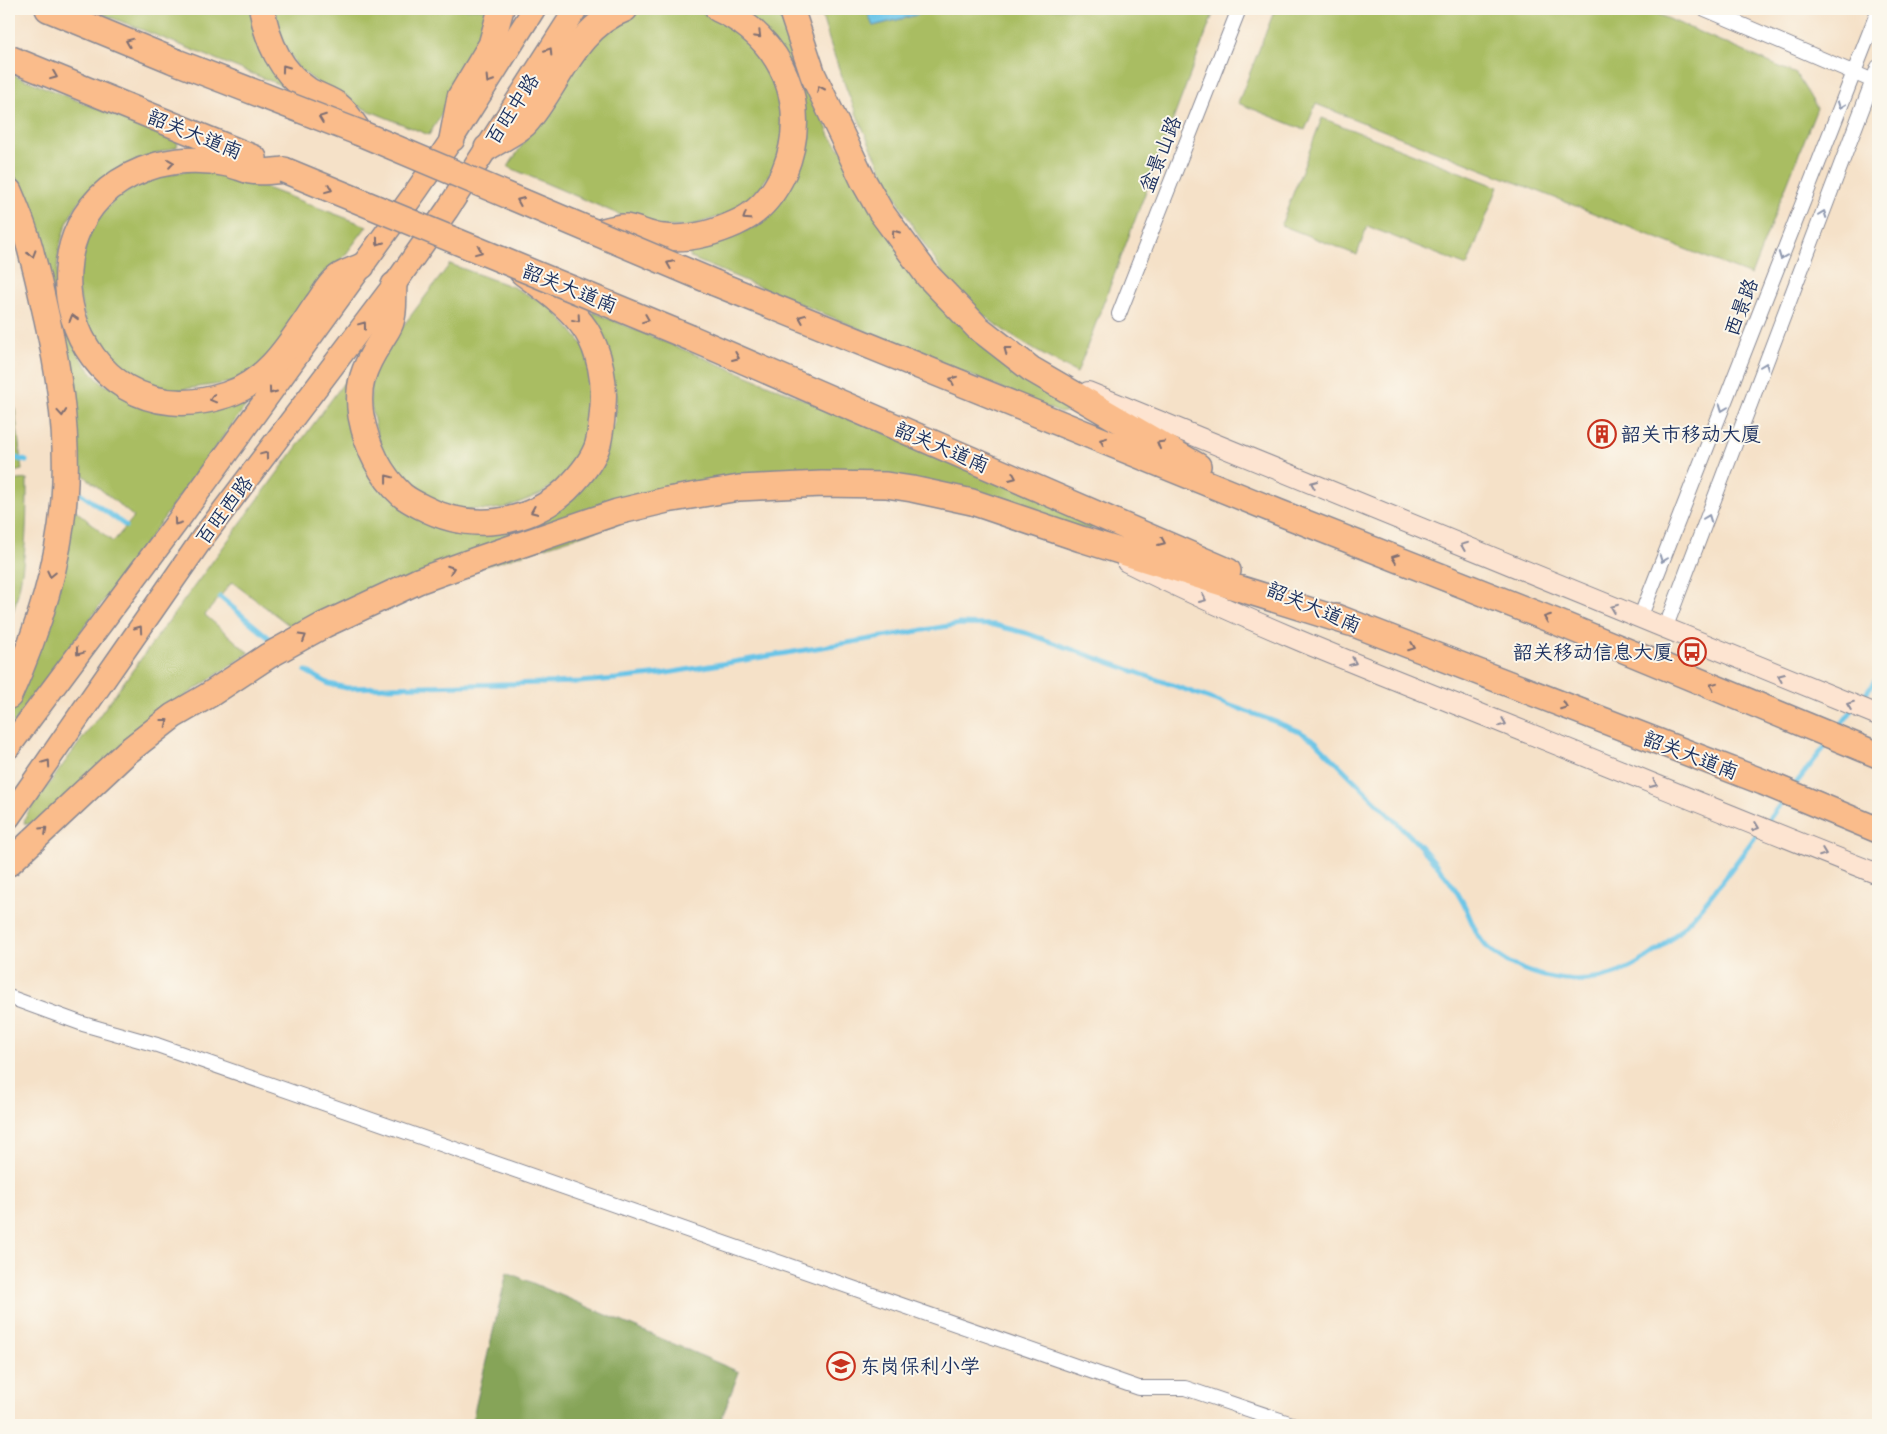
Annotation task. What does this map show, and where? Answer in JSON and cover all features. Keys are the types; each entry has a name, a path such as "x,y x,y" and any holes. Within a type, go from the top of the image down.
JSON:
{"highway":[{"path":"48,9 174,61 360,133 715,283 1278,512 1554,621 1878,755"},
{"path":"262,9 264,23 286,72 310,91 340,107 360,133"},
{"path":"452,139 460,97 491,45 500,9"},
{"path":"486,148 525,125 585,38 603,20 625,9"},
{"path":"596,233 625,226 662,237 685,237 708,233 728,227 749,216 774,192 790,156 794,138 793,102 788,83 778,60 764,41 742,21 718,9"},
{"path":"791,9 813,74 838,131 881,212 928,276 977,327 1031,368 1278,512"},
{"name":"韶关大道南","path":"9,58 691,338 1350,623 1762,782 1878,830"},
{"path":"284,170 252,171 211,161 156,165 125,178 98,199 84,216 73,236 68,260 67,287 71,314 80,339 97,364 114,380 142,394 165,402 186,403 206,401 241,390 261,377 274,363 336,278 362,266"},
{"path":"9,191 32,254 53,346 60,392 65,469 63,510 50,579 28,652 9,696"},
{"path":"394,285 392,322 366,364 360,383 359,400 361,416 370,450 379,467 404,497 449,519 470,523 487,523 521,517 540,509 558,497 573,483 588,463 597,445 602,421 604,398 599,361 592,343 578,320 559,301 513,265"},
{"path":"9,864 126,752 172,716 209,695 268,656 324,625 418,581 528,541 617,512 667,500 739,488 822,484 886,485 943,495 972,502 1080,539 1350,623"},
{"path":"1817,804 1878,843"}],"main road":[{"name":"百旺中路","path":"417,190 452,139 534,9"},
{"name":"百旺中路","path":"447,210 576,9"},
{"name":"百旺西路","path":"9,747 177,522 417,190"},
{"name":"百旺西路","path":"9,817 204,536 394,285 447,210"}],"street":[{"name":"盆景山路","path":"1119,314 1239,9"},
{"path":"1705,9 1876,82"},
{"name":"西景路","path":"1640,618 1878,11"},
{"path":"1665,628 1876,82 1878,68"},
{"path":"1031,368 1876,715"},
{"path":"1080,539 1193,595 1247,619 1735,818 1878,874"},
{"path":"9,997 83,1024 157,1045 1139,1388 1185,1388 1295,1425"}],"green space":[{"path":"90,9 253,9 271,67 283,86"},
{"path":"274,9 491,9 473,61 429,135 338,98 298,68 283,42"},
{"path":"651,9 691,9 717,17 765,56 782,92 783,138 775,165 760,188 738,208 725,215 687,227 646,226 508,167 571,68 590,43 634,13"},
{"path":"738,9 779,9 830,136 1018,370 1066,405 1067,411 1060,413 691,258 688,252 691,249 739,234 801,120"},
{"path":"820,9 866,9 873,26 940,9 1215,9 1077,373 1026,345 994,323 965,298 948,280 911,223 879,165 840,71"},
{"path":"1275,9 1646,9 1796,74 1817,108 1751,275 1316,104 1305,130 1238,103"},
{"path":"9,73 178,141 177,147 127,165 93,186 72,213 64,233 59,253 57,275 59,296 63,318 70,338 88,368 108,386 253,396 9,730 9,719 25,685 74,509 113,542 134,517 76,469 29,215 9,168"},
{"path":"1322,118 1498,187 1467,266 1367,226 1357,255 1281,225"},
{"path":"191,170 229,174 367,226 260,369 235,382 171,391 129,375 112,364 89,335 77,286 89,230 115,199 153,177"},
{"path":"450,264 513,287 552,307 584,346 594,387 590,430 572,468 541,494 508,507 488,510 464,509 443,505 425,497 397,478 378,440 370,400 374,364"},
{"path":"593,312 1086,516 1096,525 1089,529 760,478 293,628 232,582 205,615 249,653 160,713 33,824 25,824 27,814 348,377 352,380 381,488 521,525 614,425 615,388 588,316"},
{"path":"9,356 22,470 9,473"},
{"path":"27,479 27,516 22,571 15,607 9,624 9,481"},
{"path":"507,1272 739,1372 719,1425 471,1425"}],"water":[{"path":"866,9 940,9 873,26"}],"waterway":[{"path":"9,456 26,461"},
{"path":"73,488 126,526"},
{"path":"220,597 274,642"},
{"path":"306,671 329,684 347,688 580,682 661,674 960,624 994,625 1026,633 1268,719 1299,731 1315,741 1433,861 1456,891 1478,935 1488,948 1515,966 1553,978 1587,980 1619,973 1647,958 1673,937 1697,912 1759,832"},
{"path":"1859,702 1878,677"},
{"path":"1837,730 1853,709"},
{"path":"1793,787 1828,743"},
{"path":"1766,823 1785,798"}],"place":[{"name":"韶关市移动大厦","path":"1602,434"},
{"name":"韶关移动信息大厦","path":"1692,652"},
{"name":"东岗保利小学","path":"841,1366"}]}
